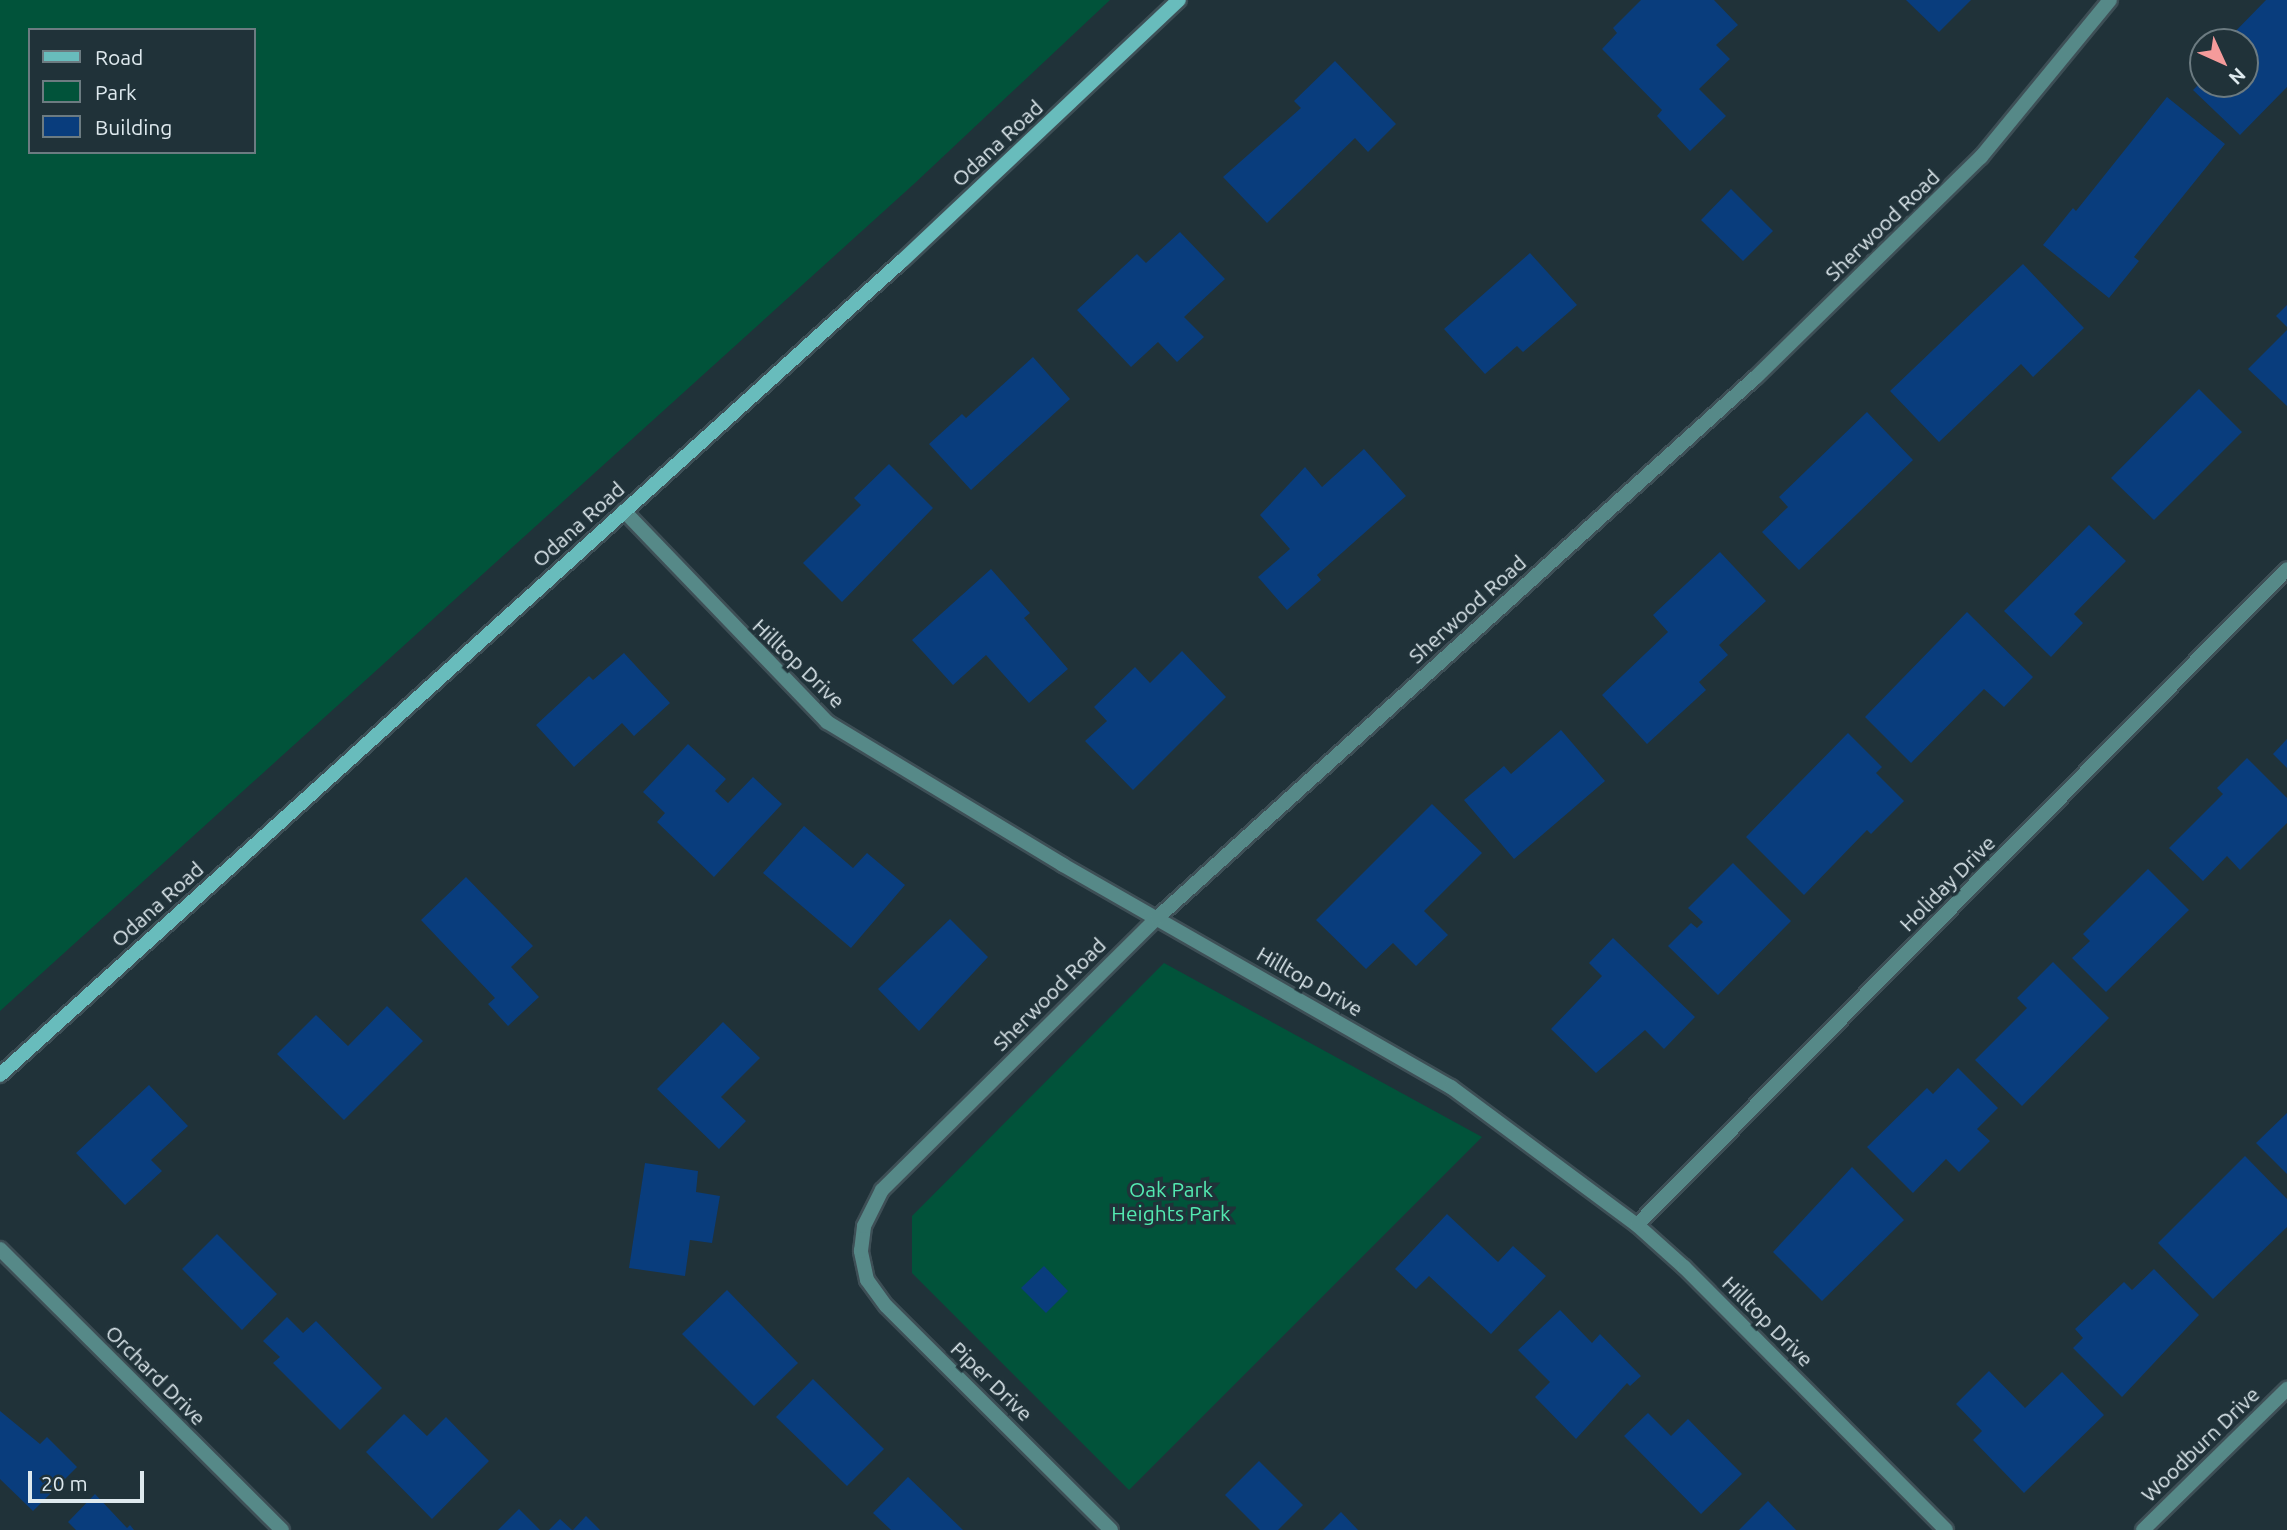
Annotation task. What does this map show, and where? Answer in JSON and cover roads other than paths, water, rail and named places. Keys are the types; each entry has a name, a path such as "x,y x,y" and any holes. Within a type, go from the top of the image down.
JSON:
{"street":[{"name":"Odana Road","path":"0,1075 903,260 1179,0"},
{"name":"Sherwood Road","path":"861,1251 864,1226 882,1190 1157,918 1756,376 1981,157 2110,0"},
{"name":"Hilltop Drive","path":"624,511 827,722 1157,918 1451,1087 1637,1226 1684,1267 1946,1530"},
{"name":"Holiday Drive","path":"1637,1226 2287,569"},
{"name":"Orchard Drive","path":"0,1249 282,1530"},
{"name":"Piper Drive","path":"861,1251 867,1280 886,1306 1111,1530"},
{"name":"Woodburn Drive","path":"2143,1530 2287,1389"}],"park label":[{"name":"Oak Park Heights Park","path":"1171,1201"}]}
